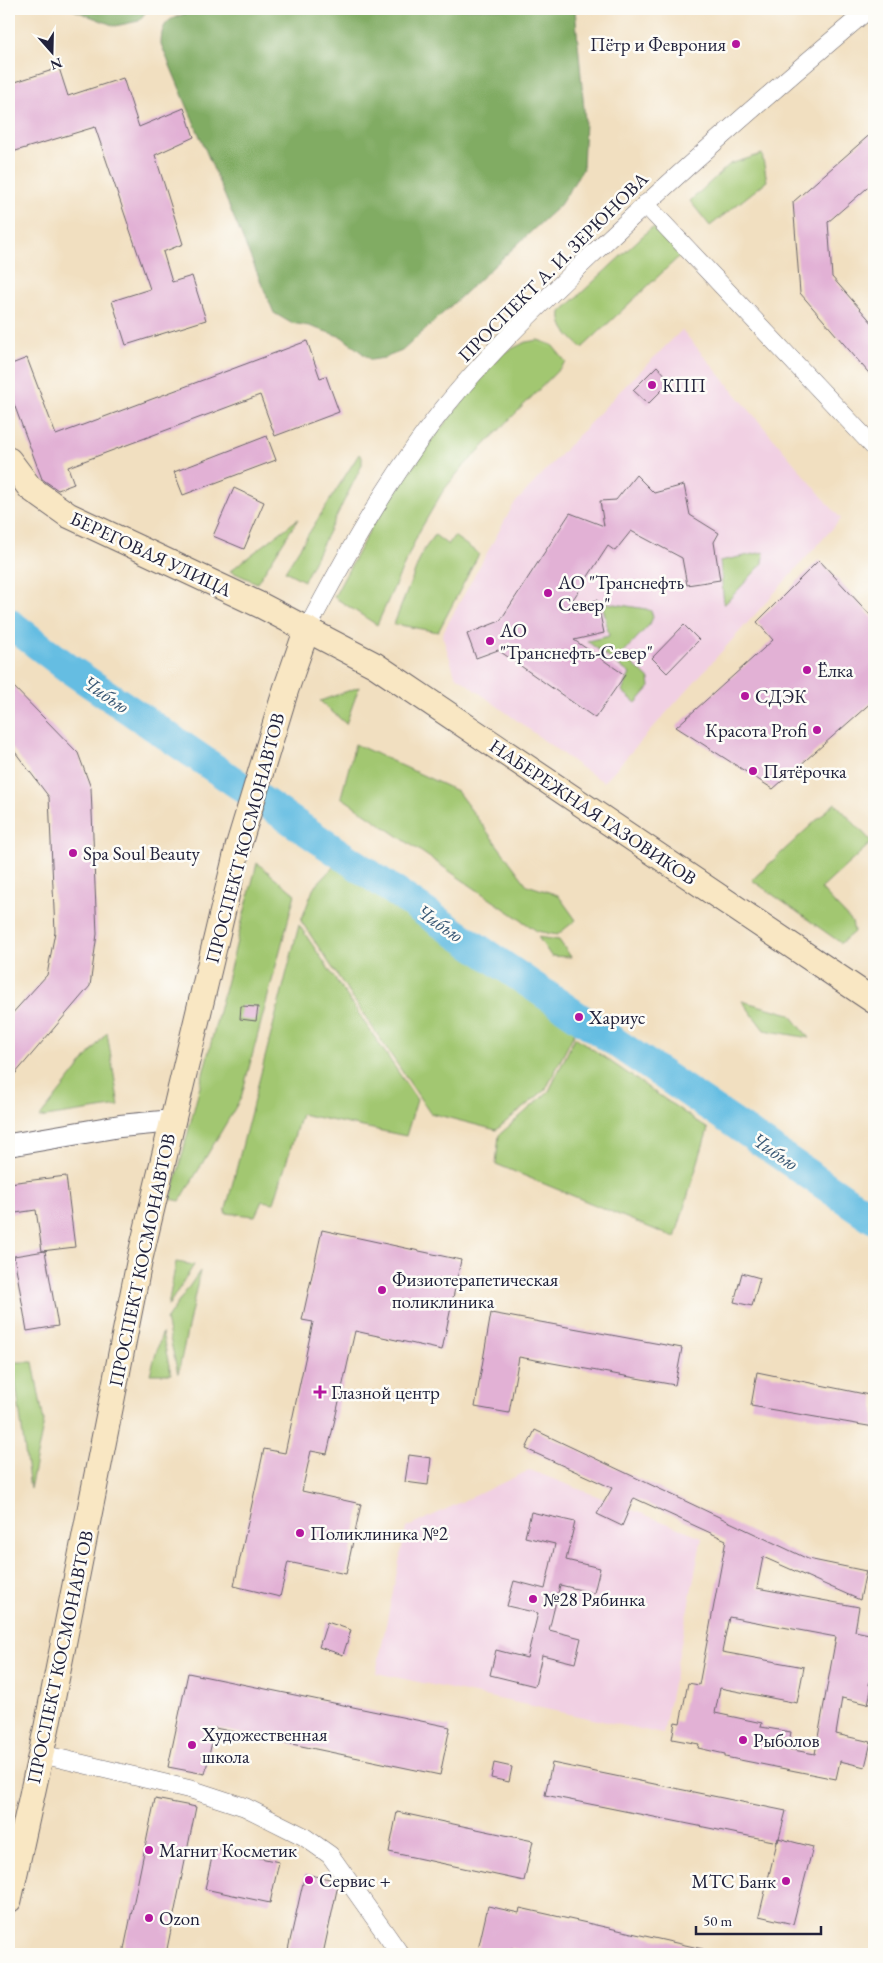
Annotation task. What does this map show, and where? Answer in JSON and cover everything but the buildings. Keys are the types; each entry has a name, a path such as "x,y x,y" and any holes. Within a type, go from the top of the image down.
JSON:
{"main road":[{"name":"БЕРЕГОВАЯ УЛИЦА","path":"9,460 30,488 68,515 307,629"},
{"name":"ПРОСПЕКТ КОСМОНАВТОВ","path":"9,1900 41,1754 140,1258 242,839 286,689 307,629"},
{"name":"НАБЕРЕЖНАЯ ГАЗОВИКОВ","path":"307,629 375,666 874,1000"}],"street":[{"name":"ПРОСПЕКТ А. И. ЗЕРЮНОВА","path":"307,629 370,514 433,421 504,340 645,204 770,93 869,9"},
{"path":"645,204 874,447"},
{"path":"9,1146 120,1126 173,1120"},
{"path":"41,1754 193,1790 245,1808 303,1836 330,1855 400,1954"}],"shaded area":[{"path":"682,330 841,519 604,782 583,769 455,675 442,634 514,504 620,391"},
{"path":"530,1470 702,1537 663,1734 376,1673 406,1528"}],"green space":[{"path":"71,9 148,9 139,21 115,26"},
{"path":"197,9 575,9 585,120 583,169 560,205 402,351 384,358 371,360 342,337 309,326 291,323 274,313 161,44 164,28 171,19"},
{"path":"762,154 767,181 710,226 690,201 730,164"},
{"path":"658,227 684,252 582,348 564,328 561,312 650,229"},
{"path":"538,340 552,345 566,362 461,469 443,491 419,532 377,625 334,597 373,524 436,434 503,353 526,342"},
{"path":"359,454 362,457 362,465 304,581 285,571"},
{"path":"298,519 257,583 230,571"},
{"path":"435,535 448,545 454,536 479,554 438,632 394,624 423,551"},
{"path":"764,552 763,563 724,605 720,561"},
{"path":"602,602 651,611 653,617 650,624 622,654 649,679 650,687 636,703 622,691 630,674 587,641 609,636"},
{"path":"359,687 346,724 320,701"},
{"path":"355,744 457,791 527,885 558,895 576,920 557,935 537,931 341,797"},
{"path":"835,803 872,842 821,889 852,922 854,932 841,943 752,880"},
{"path":"338,862 577,1028 546,1089 496,1130 430,1113 301,921 314,887"},
{"path":"257,863 295,894 241,1098 180,1201 171,1199"},
{"path":"299,925 417,1100 406,1136 301,1114 274,1203 262,1201 255,1216 225,1213"},
{"path":"538,937 559,940 571,957 551,956"},
{"path":"742,1001 790,1014 809,1038 764,1030"},
{"path":"107,1032 119,1106 39,1118"},
{"path":"575,1037 708,1129 675,1238 496,1164 499,1135 549,1091"},
{"path":"176,1262 194,1265 168,1306"},
{"path":"200,1271 178,1374 166,1320"},
{"path":"162,1333 171,1374 150,1374"},
{"path":"13,1362 33,1362 44,1422 30,1489"}],"waterway":[{"name":"Чибью","path":"9,623 68,668 874,1219"}],"place":[{"name":"Пётр и Феврония","path":"736,44"},
{"name":"КПП","path":"652,385"},
{"name":"АО \"Транснефть Север\"","path":"548,593"},
{"name":"АО \"Транснефть-Север\"","path":"490,641"},
{"name":"Ёлка","path":"807,670"},
{"name":"СДЭК","path":"745,696"},
{"name":"Красота Profi","path":"817,730"},
{"name":"Пятёрочка","path":"753,771"},
{"name":"Spa Soul Beauty","path":"73,853"},
{"name":"Хариус","path":"579,1017"},
{"name":"Физиотерапетическая поликлиника","path":"382,1290"},
{"name":"Глазной центр","path":"320,1392"},
{"name":"Поликлиника №2","path":"300,1533"},
{"name":"№28 Рябинка","path":"533,1599"},
{"name":"Рыболов","path":"743,1740"},
{"name":"Художественная школа","path":"192,1745"},
{"name":"Магнит Косметик","path":"149,1850"},
{"name":"Сервис +","path":"309,1880"},
{"name":"МТС Банк","path":"786,1881"},
{"name":"Ozon","path":"149,1918"}]}
